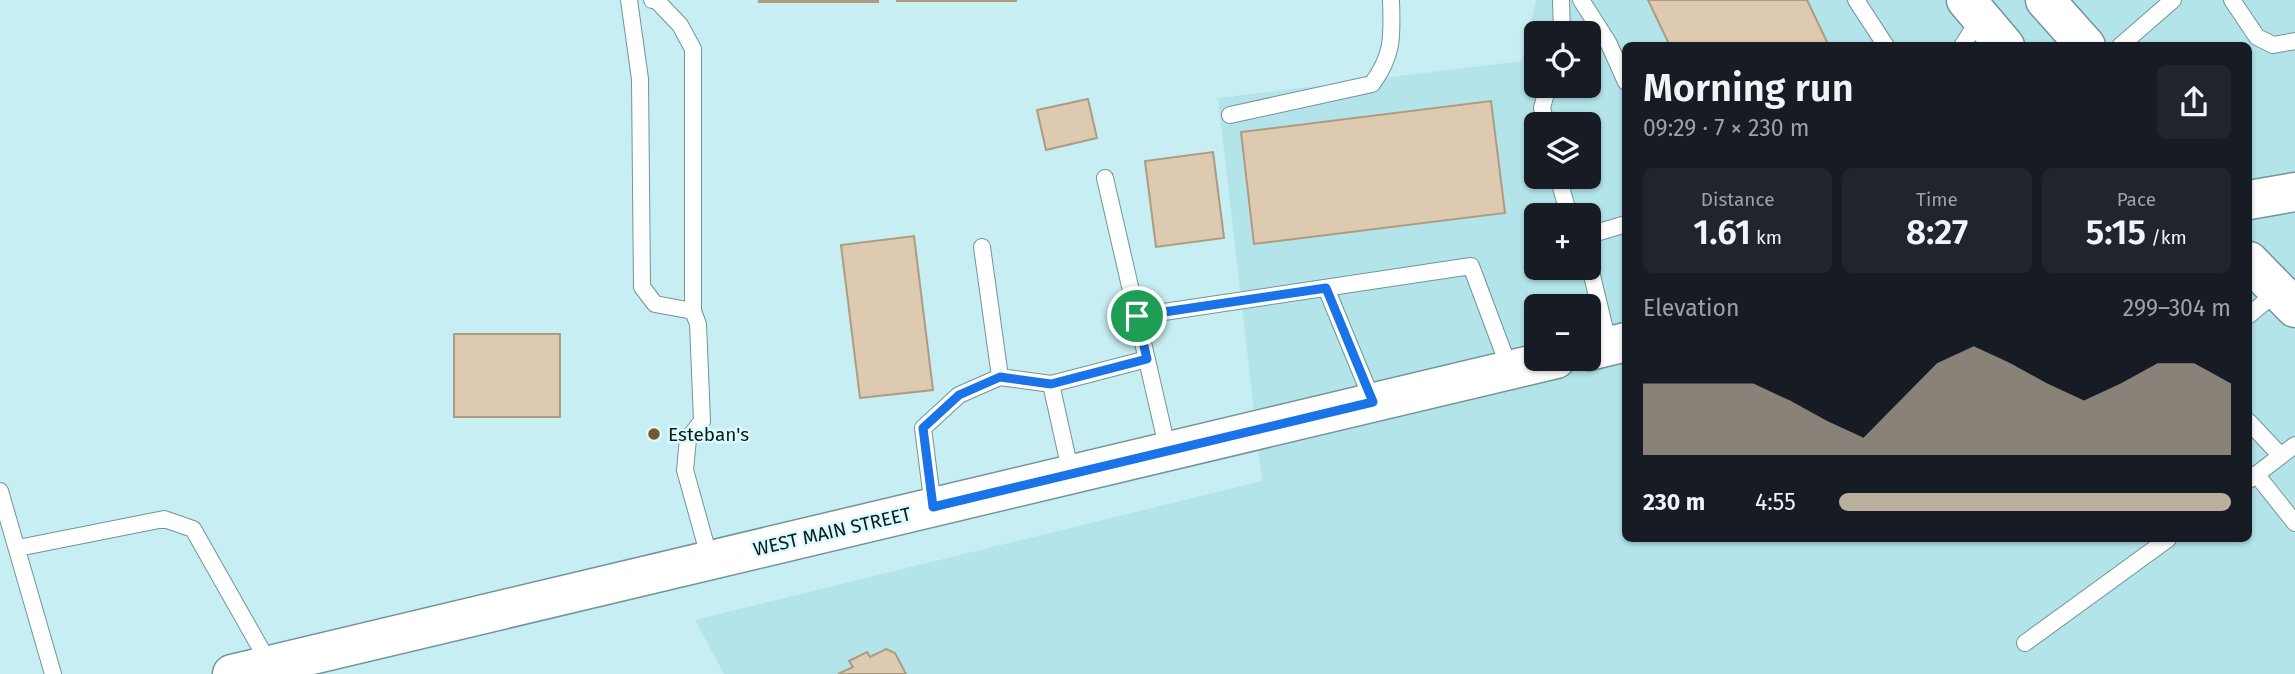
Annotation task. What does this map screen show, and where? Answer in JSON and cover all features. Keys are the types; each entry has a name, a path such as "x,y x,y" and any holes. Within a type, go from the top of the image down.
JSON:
{"main road":[{"path":"2045,0 2082,42"},
{"path":"1970,21 2000,42"},
{"path":"2252,199 2295,192"},
{"path":"2252,264 2287,300"},
{"name":"WEST MAIN STREET","path":"232,674 1524,367"}],"lane":[{"path":"629,0 640,79 642,287 655,304 693,311"},
{"path":"652,0 656,0 680,25 693,49 693,311 698,324 702,421 688,439 685,470 710,560"},
{"path":"1230,115 1372,84 1387,64 1393,40 1391,0"},
{"path":"1561,0 1562,21"},
{"path":"1581,0 1608,42 1622,73"},
{"path":"1856,0 1883,42"},
{"path":"2125,42 2173,0"},
{"path":"2232,0 2257,37 2273,45 2295,41"},
{"path":"1105,178 1168,451"},
{"path":"1601,231 1622,225"},
{"path":"982,247 1000,377"},
{"path":"1137,316 1471,266 1510,370"},
{"path":"1593,280 1608,346"},
{"path":"1326,288 1373,402"},
{"path":"2252,314 2287,300"},
{"path":"933,507 923,428 959,395 1000,377 1051,384 1147,359"},
{"path":"1051,384 1071,474"},
{"path":"2252,425 2281,456"},
{"path":"2295,446 2253,477 2295,523"},
{"path":"0,491 53,674"},
{"path":"18,548 164,519 193,529 270,665"},
{"path":"2025,643 2164,542"}],"shaded area":[{"path":"1536,0 2295,0 2295,674 724,674 695,620 1262,481 1218,98 1522,61 1524,52 1524,98 1601,98 1601,21 1531,21"}],"building":[{"path":"878,0 878,2 759,2"},
{"path":"1016,0 1016,1 897,1"},
{"path":"1648,0 1807,0 1827,42 1668,42"},
{"path":"1088,99 1097,138 1046,150 1037,110"},
{"path":"1491,101 1505,213 1254,244 1241,132"},
{"path":"1213,152 1224,238 1156,247 1145,161"},
{"path":"914,236 933,390 860,398 841,245"},
{"path":"454,334 560,334 560,417 454,417"},
{"path":"886,649 895,653 906,674 838,674 853,667 849,661 867,652 870,657"}],"place":[{"name":"Esteban's","path":"654,434"}],"route":[{"path":"1326,288 1373,402 933,507 923,428 959,395 1000,377 1051,384 1147,359 1137,316 1326,288"}]}
